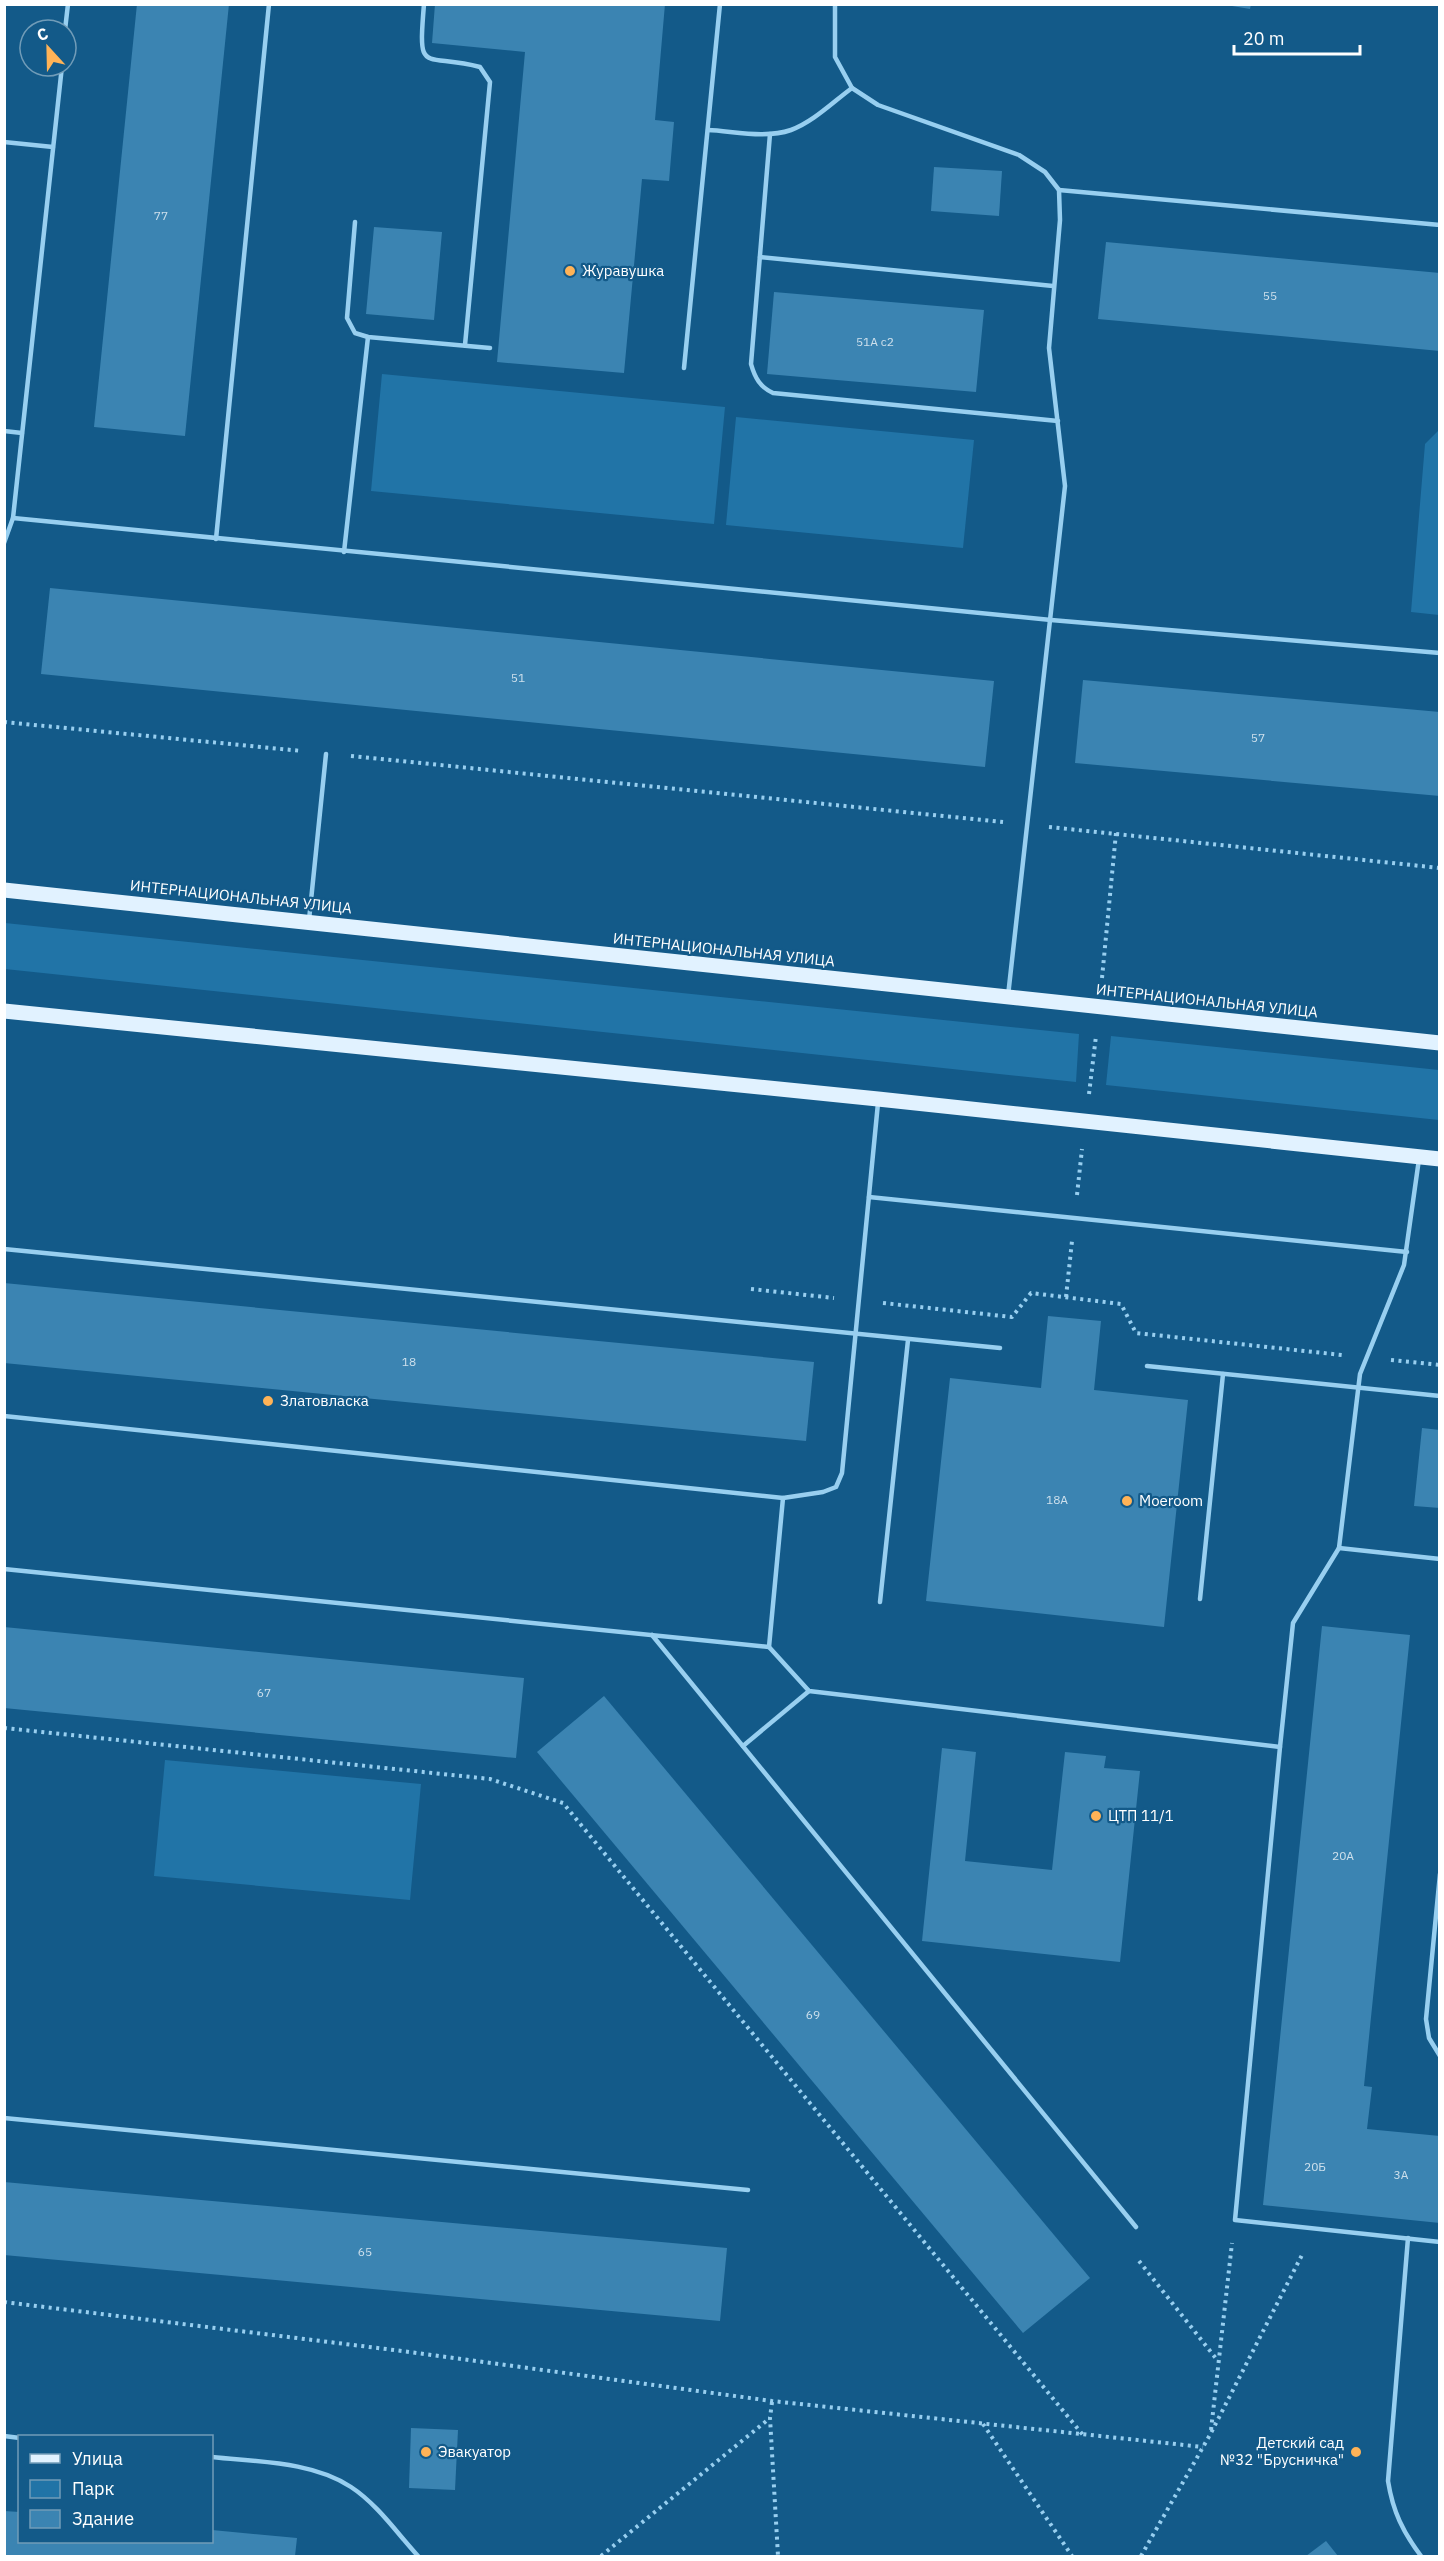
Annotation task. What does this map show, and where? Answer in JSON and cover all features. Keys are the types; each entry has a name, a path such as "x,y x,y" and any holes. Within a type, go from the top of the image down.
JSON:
{"main road":[{"name":"ИНТЕРНАЦИОНАЛЬНАЯ УЛИЦА","path":"4,890 1440,1043"},
{"path":"4,1011 878,1099 1440,1159"}],"lane":[{"path":"216,539 269,4"},
{"path":"424,4 421,46 423,54 430,60 480,67 490,82 465,345"},
{"path":"684,368 720,4"},
{"path":"835,4 835,57 852,88 878,105 1019,155 1045,172 1059,190 1060,220 1049,348 1065,486 1008,998"},
{"path":"4,543 13,518 61,78"},
{"path":"708,130 770,134 790,130 806,122 852,88"},
{"path":"770,134 751,364 755,377 764,389 773,393 1058,421"},
{"path":"4,142 53,147"},
{"path":"1059,190 1440,225"},
{"path":"355,222 347,318 356,333 368,337 490,348"},
{"path":"760,257 1053,286"},
{"path":"344,552 368,337"},
{"path":"4,431 22,433"},
{"path":"13,518 1051,620 1440,653"},
{"path":"309,923 326,754"},
{"path":"4,1416 783,1498 823,1492 836,1487 842,1473 878,1099"},
{"path":"1419,1157 1407,1252 1358,1388 1339,1548 1293,1623 1235,2220 1440,2242"},
{"path":"868,1197 1407,1252"},
{"path":"4,1249 1000,1348"},
{"path":"880,1602 908,1340"},
{"path":"1147,1366 1440,1396"},
{"path":"1200,1599 1223,1374"},
{"path":"769,1647 783,1498"},
{"path":"1339,1548 1440,1559"},
{"path":"4,1569 769,1647 809,1691 1280,1747"},
{"path":"652,1635 1136,2227"},
{"path":"742,1746 809,1691"},
{"path":"1440,1874 1426,2019 1429,2037 1440,2056"},
{"path":"4,2118 748,2190"},
{"path":"1408,2238 1388,2481 1392,2504 1402,2530 1421,2556"},
{"path":"213,2457 277,2464 320,2473 350,2486 378,2510 418,2556"}],"path":[{"path":"4,722 1116,833 1440,868"},
{"path":"1066,1297 1099,1008 1116,833"},
{"path":"751,1289 1012,1317 1031,1293 1121,1304 1136,1333 1440,1365"},
{"path":"4,1728 490,1779 563,1803 1083,2435"},
{"path":"1210,2433 1235,2220"},
{"path":"1141,2556 1203,2447 1316,2229"},
{"path":"1139,2261 1218,2362"},
{"path":"4,2302 772,2401 1203,2447"},
{"path":"772,2401 770,2418 778,2556"},
{"path":"600,2556 770,2418"},
{"path":"983,2424 1072,2556"}],"green space":[{"path":"382,374 725,407 714,524 371,491"},
{"path":"736,417 974,440 963,548 726,525"},
{"path":"1439,430 1439,615 1411,612 1425,444"},
{"path":"5,923 1079,1034 1076,1082 5,969"},
{"path":"1111,1036 1439,1070 1439,1120 1106,1085"},
{"path":"165,1760 421,1784 410,1900 154,1876"}],"building":[{"path":"137,4 229,4 185,436 94,427"},
{"name":"Журавушка","path":"435,4 665,4 655,120 674,122 669,181 642,179 624,373 497,362 525,52 432,43"},
{"path":"1220,4 1251,4 1250,9"},
{"path":"934,167 1002,171 999,216 931,211"},
{"path":"374,227 442,232 434,320 366,314"},
{"path":"1106,242 1440,273 1440,351 1098,319"},
{"path":"774,292 984,310 976,392 767,374"},
{"path":"50,588 994,681 985,767 41,674"},
{"path":"1083,680 1440,712 1440,796 1075,763"},
{"path":"4,1283 814,1362 806,1441 4,1363"},
{"path":"1048,1316 1101,1321 1094,1390 1188,1400 1164,1627 926,1601 950,1378 1041,1388"},
{"path":"1422,1428 1440,1430 1440,1508 1414,1506"},
{"path":"1322,1626 1410,1635 1364,2086 1372,2087 1367,2129 1440,2136 1440,2223 1263,2205"},
{"path":"4,1627 524,1678 516,1758 4,1708"},
{"path":"604,1696 1090,2278 1023,2333 537,1752"},
{"name":"ЦТП 11/1","path":"942,1748 976,1752 965,1861 1052,1870 1065,1752 1106,1756 1104,1768 1140,1771 1120,1962 922,1941"},
{"path":"4,2182 727,2248 720,2321 4,2255"},
{"path":"411,2428 458,2430 455,2490 409,2488"},
{"path":"4,2511 18,2512 18,2543 213,2543 213,2530 297,2538 295,2556 4,2556"},
{"path":"1326,2541 1338,2556 1306,2556"}],"place":[{"name":"Журавушка","path":"570,271"},
{"name":"Златовласка","path":"268,1401"},
{"name":"Moeroom","path":"1127,1501"},
{"name":"ЦТП 11/1","path":"1096,1816"},
{"name":"Эвакуатор","path":"426,2452"},
{"name":"Детский сад №32 \"Брусничка\"","path":"1356,2452"}]}
